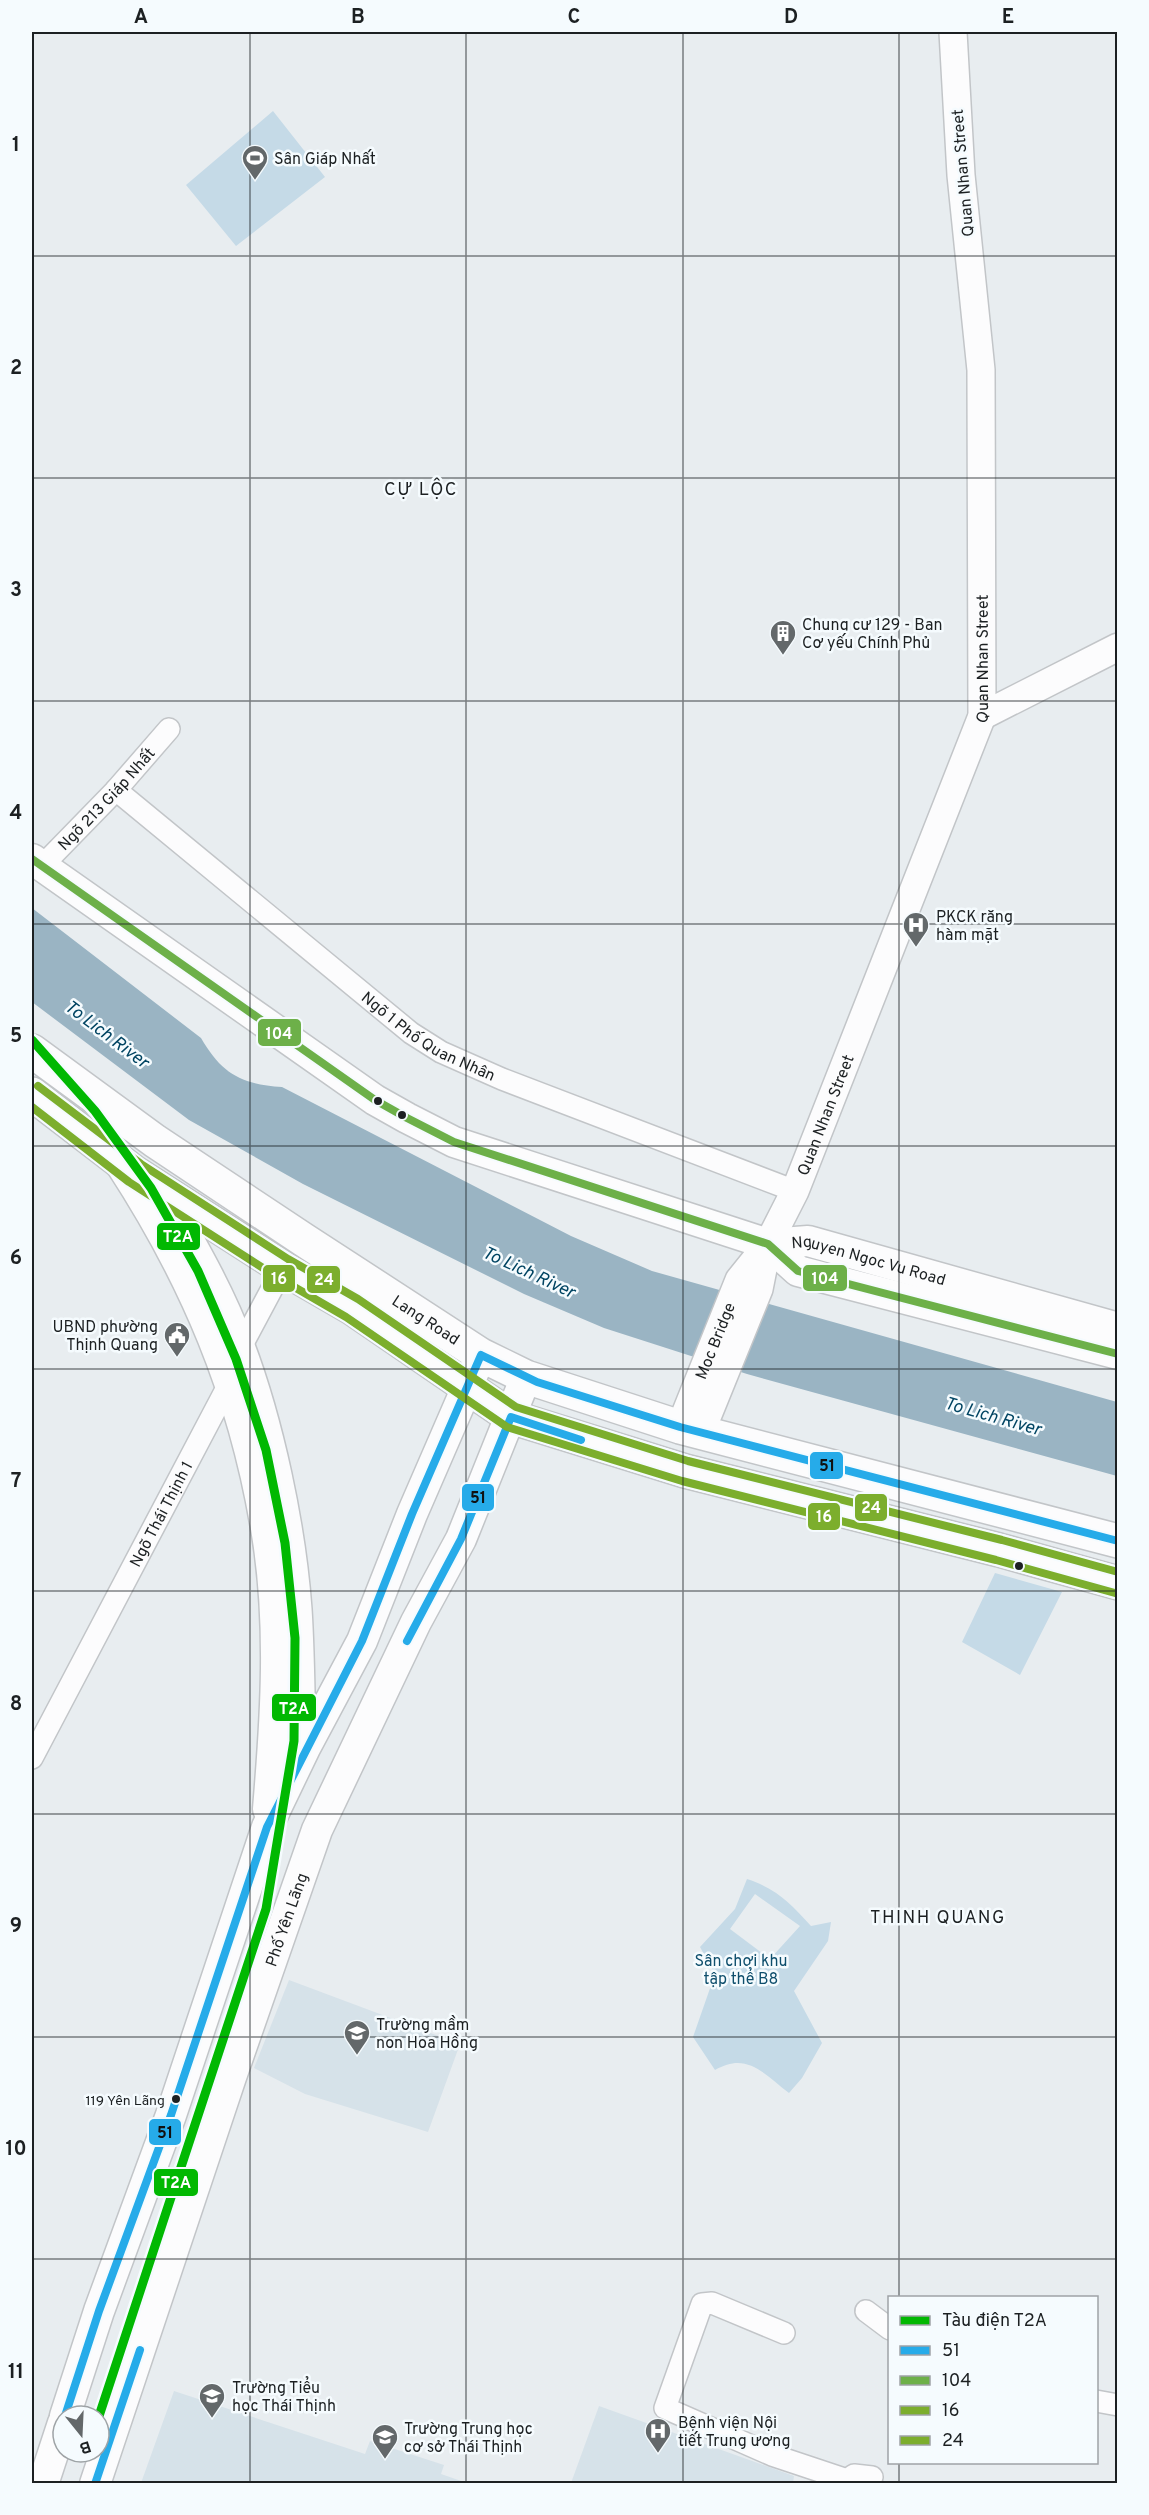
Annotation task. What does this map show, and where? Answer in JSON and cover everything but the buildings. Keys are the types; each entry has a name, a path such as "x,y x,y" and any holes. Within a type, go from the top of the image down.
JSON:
{"main road":[{"path":"37,862 375,1100 408,1118 454,1142 768,1245"},
{"name":"Lang Road","path":"32,1051 155,1141 481,1354 526,1377 695,1418 924,1491 1118,1541"},
{"name":"Lang Road","path":"32,1094 120,1162 155,1196 352,1308 511,1417 684,1470 914,1528 1118,1583"},
{"path":"155,1196 166,1235 207,1320 230,1382 267,1529 273,1595 275,1721 267,1827"},
{"name":"Nguyen Ngoc Vu Road","path":"768,1245 808,1241 1118,1328"},
{"name":"Nguyen Ngoc Vu Road","path":"768,1245 798,1270 1118,1354"},
{"path":"69,2404 99,2311 171,2115 199,2025 267,1827 305,1748 363,1641 412,1514 481,1354"},
{"name":"Phố Yên Lãng","path":"95,2484 317,1830 416,1622 461,1539 526,1377"},
{"path":"914,1528 924,1491"},
{"path":"199,2025 244,2041"},
{"path":"43,2484 51,2460"}],"street":[{"name":"Quan Nhan Street","path":"749,1284 795,1191 982,716 981,370 961,175 953,32"},
{"path":"982,716 1118,647"},
{"name":"Ngõ 213 Giáp Nhất","path":"37,862 116,790 169,729"},
{"name":"Ngõ 1 Phố Quan Nhân","path":"116,790 411,1033 441,1052 502,1079 795,1191"},
{"path":"155,1196 206,1262 243,1343 277,1461 296,1563 301,1609 305,1748"},
{"name":"Ngõ Thái Thịnh 1","path":"32,1758 230,1382 243,1343 283,1268"},
{"name":"Moc Bridge","path":"695,1418 749,1284"},
{"path":"784,2333 712,2303 702,2304 665,2408 772,2455 822,2472 847,2480 854,2475 872,2477"},
{"path":"866,2311 888,2328"},
{"path":"1098,2401 1118,2405"}],"shaded area":[{"name":"Trường mầm non Hoa Hồng","path":"289,1980 460,2044 428,2132 305,2094 254,2068"},
{"name":"Trường Tiểu học Thái Thịnh","path":"174,2391 365,2454 370,2441 444,2465 441,2474 467,2483 141,2483"},
{"name":"Bệnh viện Nội tiết Trung ương","path":"599,2406 794,2476 793,2483 571,2483"}],"green space":[{"name":"Sân Giáp Nhất","path":"273,111 325,177 236,246 186,185"},
{"path":"995,1573 1062,1592 1020,1675 962,1642"},
{"name":"Sân chơi khu tập thể B8","path":"747,1879 767,1887 782,1898 811,1926 831,1922 828,1941 794,1991 822,2043 802,2078 789,2093 763,2072 746,2064 726,2065 715,2070 693,2037 715,1974 700,1947 735,1909","holes":["755,1894 800,1926 770,1959 730,1929"]}],"water":[{"name":"To Lich River","path":"32,908 201,1038 225,1069 234,1075 255,1083 282,1087 571,1236 652,1271 1117,1402 1117,1476 747,1374 604,1328 524,1294 303,1184 189,1120 32,1002"}],"metro line":[{"name":"T2A","path":"32,1040 95,1111 151,1188 198,1271 236,1359 266,1450 285,1543 295,1638 294,1741 266,1909 103,2404"}],"transit line":[{"name":"104","path":"32,859 375,1100 454,1142 768,1244 798,1271 1118,1354"},
{"name":"24","path":"38,1086 141,1164 288,1259 358,1299 516,1407 688,1461 1002,1540 1118,1572"},
{"name":"16","path":"32,1107 129,1182 277,1277 346,1317 507,1427 682,1481 996,1560 1115,1593"},
{"name":"51","path":"69,2404 99,2311 171,2115 267,1827 362,1641 412,1514 481,1355 537,1382 680,1427 1118,1541"},
{"name":"51","path":"407,1641 461,1539 511,1417 581,1440"},
{"name":"51","path":"95,2484 140,2350"}],"place":[{"name":"Sân Giáp Nhất","path":"255,181"},
{"name":"Chung cư 129 - Ban Cơ yếu Chính Phủ","path":"783,656"},
{"name":"PKCK răng hàm mặt","path":"916,948"},
{"name":"UBND phường Thịnh Quang","path":"177,1358"},
{"name":"Trường mầm non Hoa Hồng","path":"357,2056"},
{"name":"119 Yên Lãng","path":"176,2099"},
{"name":"Trường Tiểu học Thái Thịnh","path":"212,2419"},
{"name":"Bệnh viện Nội tiết Trung ương","path":"658,2454"},
{"name":"Trường Trung học cơ sở Thái Thịnh","path":"385,2460"}],"district":[{"name":"CỰ LỘC","path":"421,489"},
{"name":"THINH QUANG","path":"938,1917"}]}
